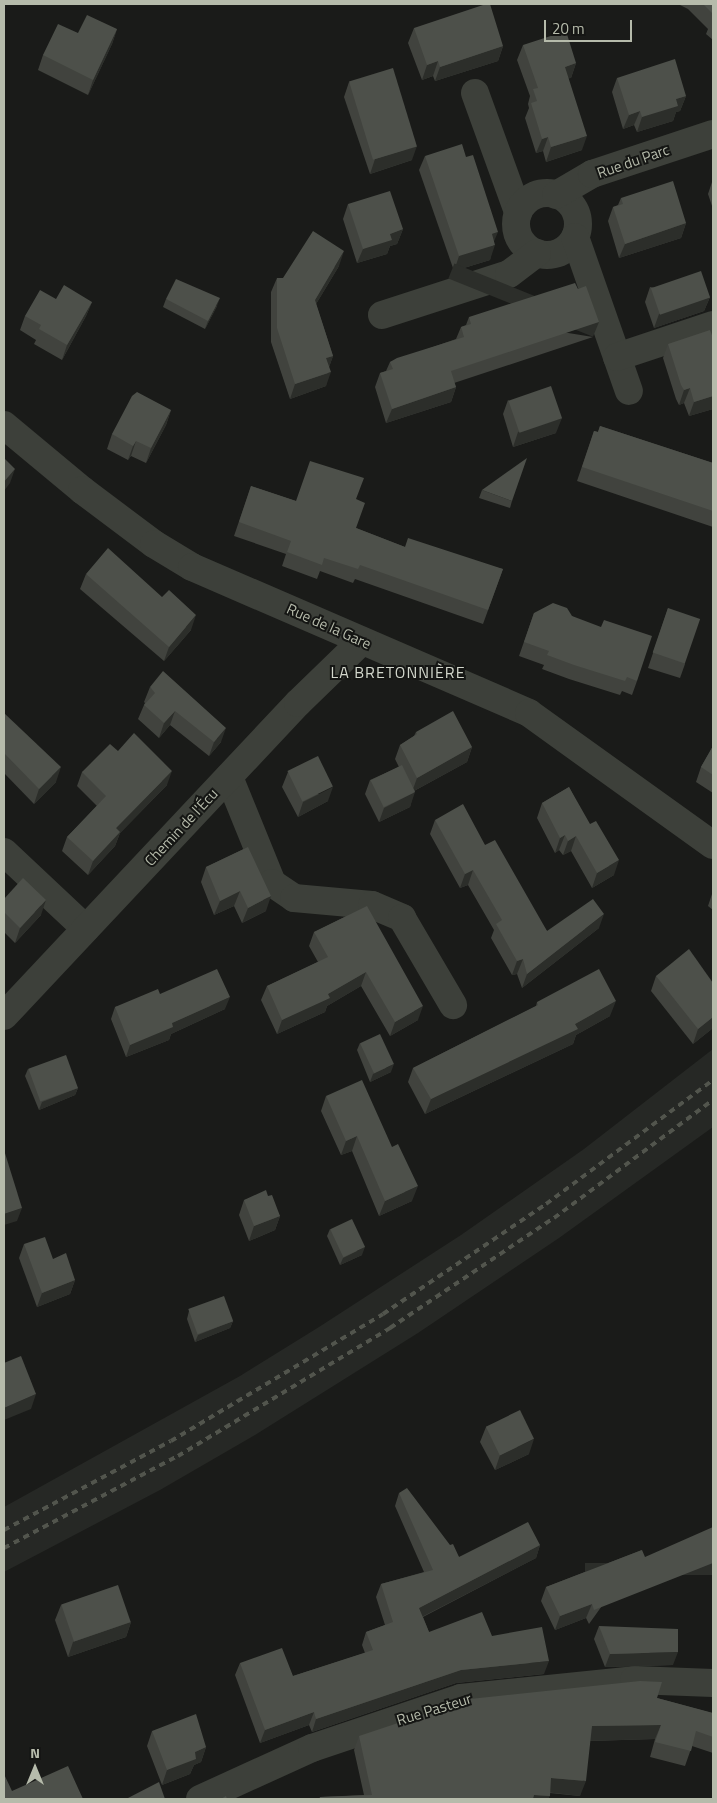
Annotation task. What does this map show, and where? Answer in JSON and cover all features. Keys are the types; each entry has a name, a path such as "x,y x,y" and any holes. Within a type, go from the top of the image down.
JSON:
{"street":[{"path":"475,93 518,212 517,234 523,244 537,253"},
{"name":"Rue du Parc","path":"518,212 534,196 556,195 592,174 713,134"},
{"path":"556,195 568,202 575,212 575,237 629,391"},
{"path":"382,315 509,274 537,253 561,251 575,237"},
{"path":"618,357 713,325"},
{"name":"Rue de la Gare","path":"4,426 154,544 192,567 529,713 713,845"},
{"name":"Chemin de l'Écu","path":"4,1016 229,776 362,641"},
{"path":"229,776 272,883 294,898 372,905 402,918 453,1005"},
{"path":"4,852 86,929"},
{"name":"Rue Pasteur","path":"200,1799 312,1748 461,1698 634,1680 713,1683"}],"shaded area":[{"path":"713,1049 713,1127 559,1238 418,1333 255,1435 160,1490 4,1572 4,1507 240,1376 319,1327 461,1235 584,1149"}],"building":[{"path":"490,4 503,46 440,67 438,61 427,65 414,28"},
{"path":"703,4 713,4 713,14"},
{"path":"87,15 117,29 93,80 43,55 58,24 78,33"},
{"path":"566,31 576,63 565,67 587,136 551,147 548,137 542,139 531,103 537,101 533,89 538,88 523,45"},
{"path":"675,59 686,96 676,99 678,106 642,117 640,111 629,115 617,78"},
{"path":"393,68 417,146 373,160 349,81"},
{"path":"462,144 466,157 473,155 498,232 492,234 495,245 459,256 425,156"},
{"path":"673,181 686,223 625,244 613,207 623,204 621,198"},
{"path":"390,191 403,229 390,234 392,240 363,249 348,204"},
{"path":"313,231 344,251 315,300 333,356 326,358 331,372 295,384 277,328 277,278 283,278"},
{"path":"701,271 710,297 660,315 651,288"},
{"path":"176,279 220,298 208,321 166,299"},
{"path":"575,283 578,289 586,286 599,322 451,371 456,387 392,409 380,373 393,369 390,362 397,358 464,337 461,327 471,324 469,317"},
{"path":"64,285 92,302 67,345 39,329 41,325 25,316 40,290 56,299"},
{"path":"710,330 713,338 713,396 694,402 690,388 684,390 681,385 668,344"},
{"path":"551,386 562,418 520,433 508,401"},
{"path":"137,392 171,410 151,448 136,441 133,446 112,434 132,396"},
{"path":"600,426 713,463 713,511 582,467 594,431 598,432"},
{"path":"4,458 15,469 4,482"},
{"path":"527,458 512,501 482,490"},
{"path":"310,461 364,478 356,499 365,503 356,528 405,547 408,538 503,569 488,610 360,565 358,569 324,558 322,565 287,552 291,541 239,522 251,486 296,501"},
{"path":"108,548 162,597 169,590 196,615 169,647 86,574"},
{"path":"553,603 567,608 572,616 601,627 604,620 652,636 637,681 627,677 625,681 574,665 547,655 549,651 524,642 534,613"},
{"path":"668,608 700,619 685,664 653,652"},
{"path":"163,671 226,728 214,742 175,711 164,723 144,705 155,693 150,687"},
{"path":"453,711 472,747 417,778 400,745 417,734 416,732"},
{"path":"4,713 61,767 39,789 4,753"},
{"path":"134,733 172,771 116,828 120,832 93,861 67,837 106,796 82,772 110,744 118,751"},
{"path":"713,746 713,775 701,767"},
{"path":"318,756 333,787 302,801 287,771"},
{"path":"402,765 415,792 384,807 371,780"},
{"path":"569,787 590,824 596,821 619,860 597,873 576,836 568,841 565,835 560,838 542,803"},
{"path":"463,804 485,845 495,840 547,931 593,899 604,914 527,974 523,959 517,961 496,924 502,920 473,870 465,874 435,820"},
{"path":"248,847 271,896 248,908 240,891 220,901 206,867"},
{"path":"23,878 46,900 20,928 4,912 4,899"},
{"path":"367,906 423,1006 395,1022 366,972 328,994 330,998 282,1020 267,986 328,957 314,932"},
{"path":"689,949 713,983 713,1017 698,1029 656,976"},
{"path":"217,969 230,997 172,1023 173,1027 130,1045 115,1007 158,989 160,994"},
{"path":"599,969 616,1001 575,1024 578,1029 431,1099 413,1068 538,1005 537,1002"},
{"path":"380,1034 394,1064 374,1073 360,1043"},
{"path":"66,1055 78,1088 40,1102 28,1069"},
{"path":"362,1080 392,1147 398,1144 418,1186 385,1201 357,1136 346,1141 326,1096"},
{"path":"4,1150 22,1208 4,1214"},
{"path":"266,1190 268,1196 272,1195 280,1216 254,1226 244,1200"},
{"path":"352,1219 365,1247 343,1257 330,1229"},
{"path":"45,1237 53,1259 66,1253 75,1280 42,1293 24,1244"},
{"path":"224,1296 233,1321 198,1334 188,1309"},
{"path":"21,1356 36,1394 4,1408 4,1363"},
{"path":"520,1410 534,1439 500,1455 486,1427"},
{"path":"407,1488 450,1545 453,1544 459,1557 528,1522 540,1545 419,1608 429,1632 482,1612 492,1636 542,1627 549,1661 461,1670 316,1719 314,1712 265,1730 240,1663 282,1648 293,1676 373,1650 366,1632 393,1622 381,1584 433,1570 399,1493"},
{"path":"713,1527 713,1563 594,1610 592,1604 560,1616 546,1587 642,1550 645,1557"},
{"path":"118,1585 131,1622 74,1641 61,1605"},
{"path":"599,1626 678,1629 678,1652 610,1654"},
{"path":"640,1681 662,1682 657,1698 713,1713 713,1737 696,1731 691,1751 655,1742 661,1725 592,1726 586,1781 551,1778 550,1796 534,1795 533,1799 320,1799 320,1797 372,1795 359,1736 470,1699"},
{"path":"196,1714 206,1747 195,1752 196,1759 167,1770 152,1731"},
{"path":"68,1766 83,1799 4,1799 4,1774 12,1791"},
{"path":"159,1782 165,1799 128,1799 128,1798"}],"railway":[{"path":"4,1530 171,1441 383,1314 546,1204 713,1080"},
{"path":"4,1548 178,1456 390,1328 554,1218 713,1100"}],"district":[{"name":"LA BRETONNIÈRE","path":"398,672"}]}
